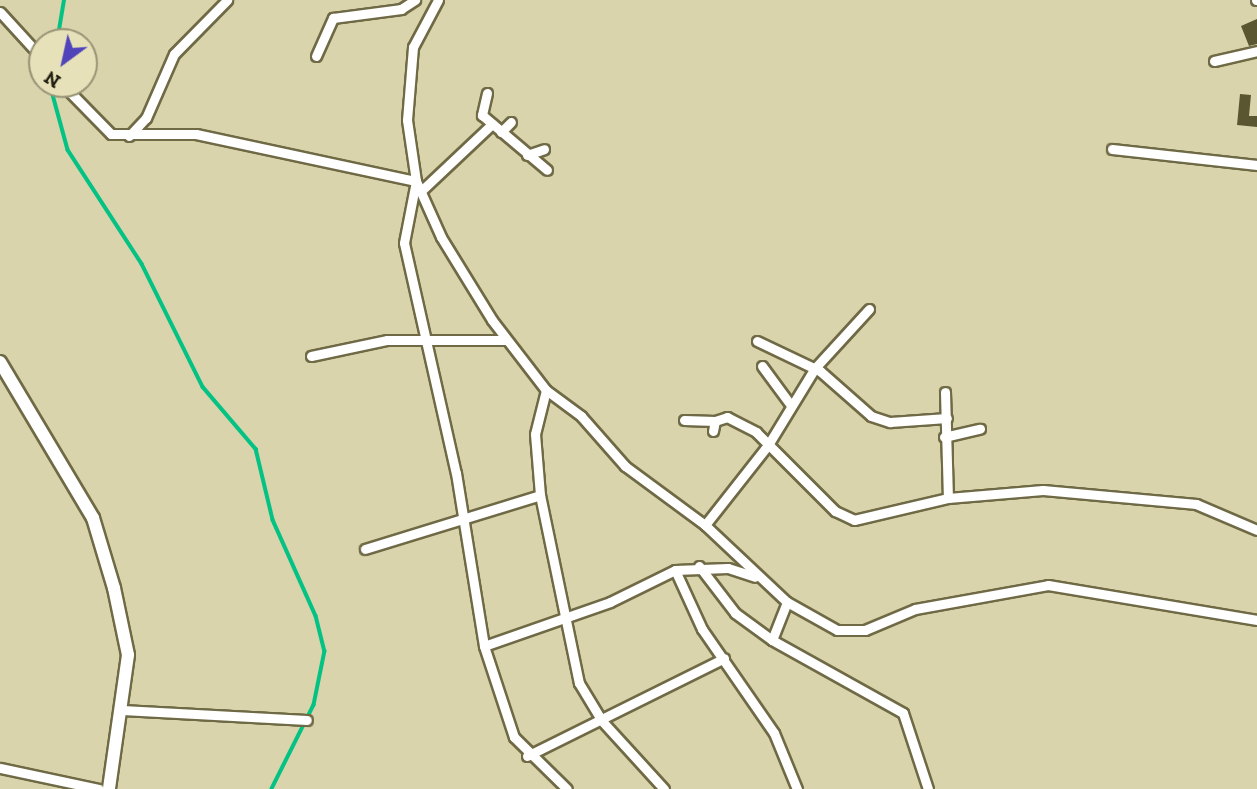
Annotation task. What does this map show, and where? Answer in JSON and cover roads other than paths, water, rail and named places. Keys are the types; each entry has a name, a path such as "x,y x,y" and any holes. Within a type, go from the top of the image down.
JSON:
{"street":[{"path":"129,136 146,118 174,54 227,0"},
{"path":"316,56 332,18 401,9 415,0"},
{"path":"435,2 413,47 407,77 416,181 404,243 464,517 484,646 514,737 527,756 567,789"},
{"path":"1,14 28,43"},
{"path":"1214,61 1257,51"},
{"path":"487,93 479,107 492,124 547,170"},
{"path":"76,98 111,134 196,134 416,181"},
{"path":"501,132 511,122"},
{"path":"421,191 492,124"},
{"path":"527,155 544,149"},
{"path":"1112,149 1257,165"},
{"path":"416,181 441,237 506,340 546,390 581,416 625,466 705,525 757,577 787,602 837,630 865,630 915,609 1048,585 1257,620"},
{"path":"705,525 768,445 790,404 815,368 869,309"},
{"path":"311,356 423,338 506,340"},
{"path":"757,341 815,368 872,416 890,422 947,418"},
{"path":"0,362 93,518 128,655 109,789"},
{"path":"762,366 790,404"},
{"path":"546,390 535,434 540,495 561,618 579,683 601,721 664,789"},
{"path":"945,392 947,418 944,438 948,498"},
{"path":"684,419 714,426 738,422 768,445 835,510 854,520 948,498 1043,490 1117,494 1196,504 1257,530"},
{"path":"944,438 980,429"},
{"path":"365,549 540,495"},
{"path":"484,646 561,618 675,570 699,566 757,577"},
{"path":"699,566 735,613 772,640 903,713 928,789"},
{"path":"675,570 688,606 774,733 797,789"},
{"path":"772,640 787,602"},
{"path":"527,756 601,721 635,697 724,658"},
{"path":"122,710 307,720"},
{"path":"0,768 99,789"}],"waterway":[{"path":"59,28 64,0"},
{"path":"54,98 68,150 142,264 203,387 256,449 273,520 316,616 325,651 314,705 272,789"}]}
